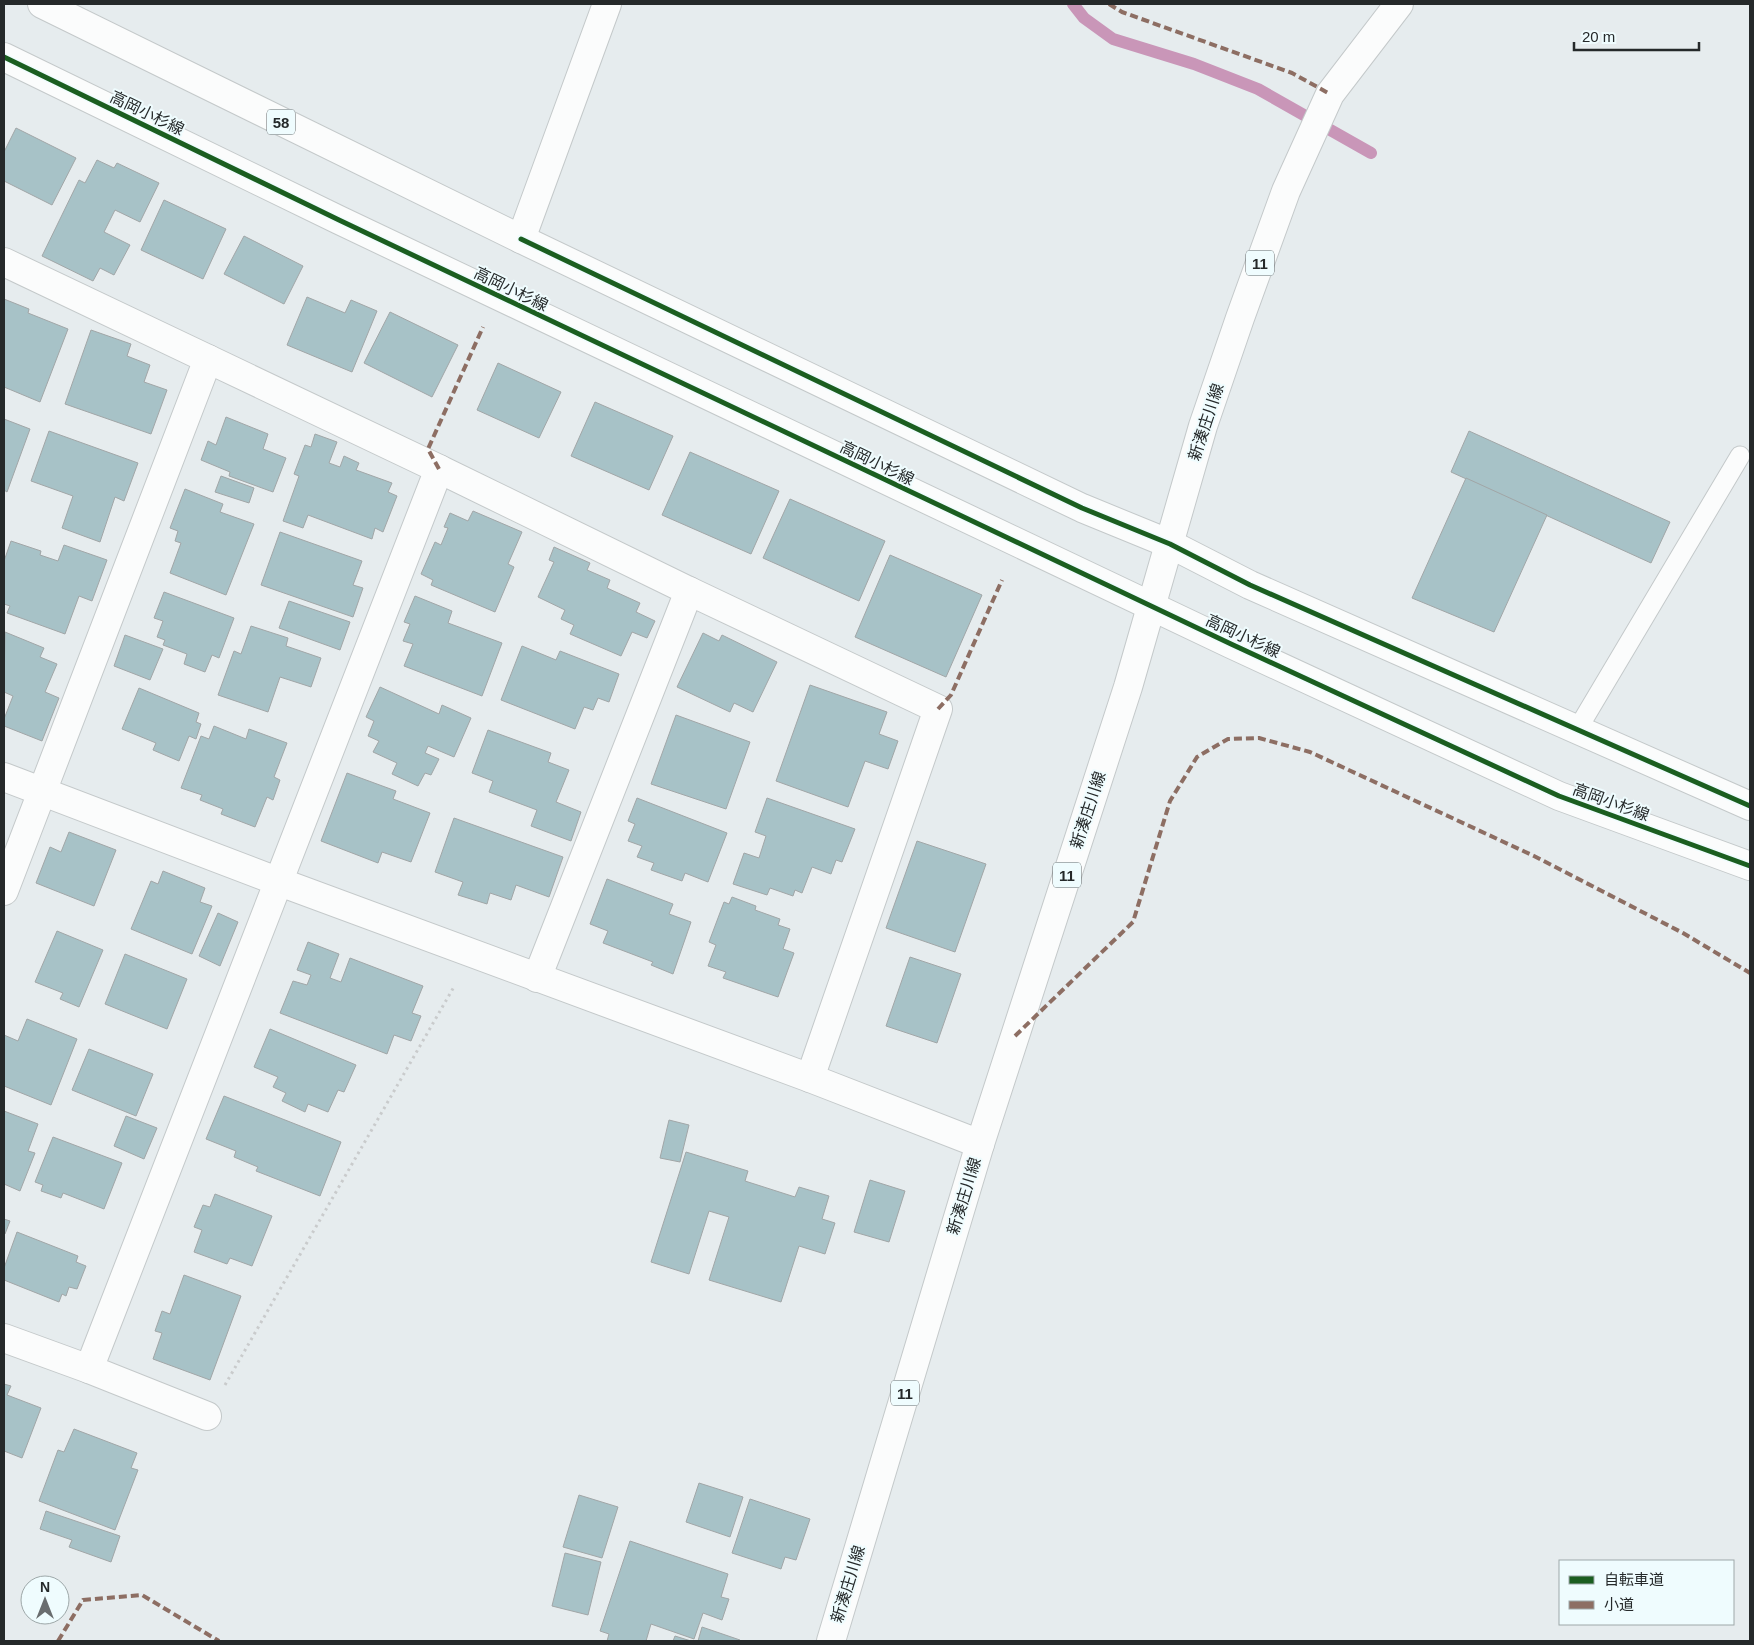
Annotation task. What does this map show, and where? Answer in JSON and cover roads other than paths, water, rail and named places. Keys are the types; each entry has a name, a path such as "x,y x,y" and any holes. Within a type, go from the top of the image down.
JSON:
{"main road":[{"name":"58","path":"42,4 521,239 1082,508 1170,544 1250,585 1750,806"},
{"path":"521,239 531,207 607,4"},
{"name":"新湊庄川線","path":"831,1641 980,1144 1125,697 1203,426 1286,191 1330,94 1399,4"},
{"name":"高岡小杉線","path":"4,57 366,233 1048,559 1559,796 1750,866"},
{"path":"4,262 938,710 810,1078"},
{"path":"4,891 208,359"},
{"path":"89,1369 439,470"},
{"path":"537,978 689,591"},
{"path":"4,778 277,882 810,1078 980,1144"},
{"path":"4,1338 89,1369 207,1416"}],"lane":[{"path":"1577,730 1740,456"}],"waterway":[{"path":"1073,4 1084,18 1113,39 1194,64 1258,89 1371,153"}]}
